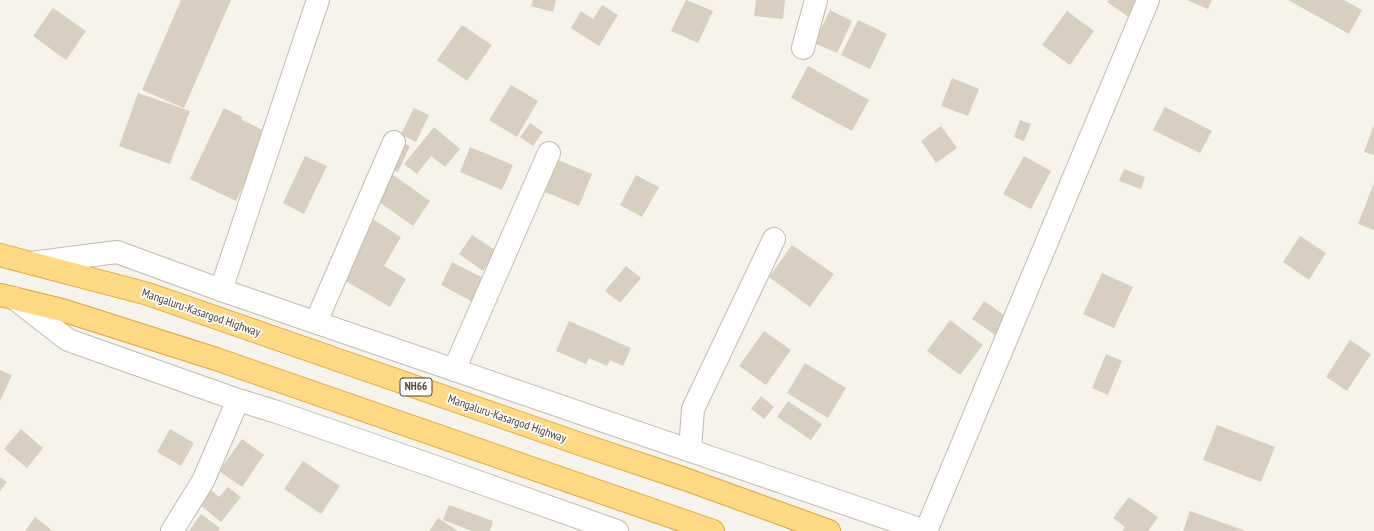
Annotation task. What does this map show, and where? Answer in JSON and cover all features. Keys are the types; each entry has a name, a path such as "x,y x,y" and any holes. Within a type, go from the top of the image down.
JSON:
{"highway":[{"name":"Mangaluru-Kasargod Highway","path":"0,255 148,294 576,443 685,479 829,531"},
{"path":"7,296 62,310 216,359 713,531"}],"street":[{"path":"221,290 318,0"},
{"path":"803,48 816,0"},
{"path":"30,263 117,252 221,290 926,531 1148,0"},
{"path":"316,322 394,142"},
{"path":"454,370 549,153"},
{"path":"690,450 693,410 774,239"},
{"path":"7,296 68,340 617,531"},
{"path":"172,531 203,481 238,400"}],"building":[{"path":"181,0 231,0 184,108 142,90"},
{"path":"533,0 556,0 553,12 531,6"},
{"path":"686,0 713,11 698,43 671,31"},
{"path":"756,0 785,0 783,19 754,16"},
{"path":"1109,0 1142,0 1130,18 1107,2"},
{"path":"1187,0 1212,0 1208,9"},
{"path":"1288,0 1344,0 1362,10 1349,34"},
{"path":"602,5 618,15 599,46 571,28 581,11 593,19"},
{"path":"53,8 86,31 66,60 33,36"},
{"path":"830,10 852,21 837,53 814,43"},
{"path":"1067,11 1094,31 1070,65 1042,45"},
{"path":"858,20 887,34 870,69 841,55"},
{"path":"462,25 492,45 467,81 437,60"},
{"path":"808,66 869,100 852,131 791,98"},
{"path":"952,78 979,89 968,116 941,106"},
{"path":"511,85 538,101 517,137 489,120"},
{"path":"138,93 190,111 170,164 119,146"},
{"path":"1165,107 1212,131 1200,153 1153,130"},
{"path":"224,108 242,117 242,120 269,133 236,201 190,179"},
{"path":"414,108 429,115 416,142 401,134"},
{"path":"1020,120 1031,124 1024,141 1014,137"},
{"path":"530,123 543,132 533,146 520,137"},
{"path":"1374,124 1374,155 1364,152"},
{"path":"941,126 957,148 936,163 921,141"},
{"path":"434,127 460,149 445,167 431,156 417,174 404,164"},
{"path":"399,141 410,146 398,172 387,167"},
{"path":"470,147 513,165 502,190 460,172"},
{"path":"305,156 327,166 304,214 283,203"},
{"path":"1024,156 1051,171 1031,209 1003,194"},
{"path":"558,160 592,174 579,206 545,192"},
{"path":"1124,169 1145,177 1141,189 1119,181"},
{"path":"389,172 430,201 413,226 372,197"},
{"path":"636,175 659,187 642,217 620,205"},
{"path":"1374,183 1374,230 1358,224"},
{"path":"374,220 401,237 384,266 406,279 390,307 339,277"},
{"path":"472,235 497,251 483,271 459,254"},
{"path":"1300,236 1326,253 1309,280 1283,262"},
{"path":"792,245 834,274 810,307 769,277"},
{"path":"452,262 485,279 473,302 441,285"},
{"path":"626,266 641,278 620,303 605,291"},
{"path":"1102,273 1133,287 1114,328 1083,314"},
{"path":"984,301 1007,317 995,335 972,319"},
{"path":"950,320 983,345 960,375 927,351"},
{"path":"569,321 631,348 623,366 610,360 607,366 589,358 586,364 556,351"},
{"path":"764,331 791,350 766,385 739,366"},
{"path":"1350,340 1371,354 1347,391 1326,377"},
{"path":"1106,354 1122,361 1108,395 1092,388"},
{"path":"805,363 846,388 828,418 787,393"},
{"path":"0,370 12,375 0,401"},
{"path":"761,396 774,407 764,419 751,409"},
{"path":"788,401 822,424 811,440 777,417"},
{"path":"1217,425 1275,447 1261,482 1203,460"},
{"path":"21,429 43,448 27,468 4,449"},
{"path":"170,429 194,443 181,466 157,452"},
{"path":"242,439 264,455 242,487 219,471"},
{"path":"303,461 340,486 321,514 284,489"},
{"path":"0,477 7,482 0,491"},
{"path":"207,486 219,497 228,487 241,497 221,522 195,501"},
{"path":"1129,497 1158,517 1148,531 1122,531 1125,527 1113,518"},
{"path":"449,505 493,521 490,531 472,531 443,520"},
{"path":"1190,511 1246,531 1183,531"},
{"path":"201,514 220,528 218,531 189,531"},
{"path":"35,517 53,531 25,531"},
{"path":"438,518 458,531 429,531"}]}
